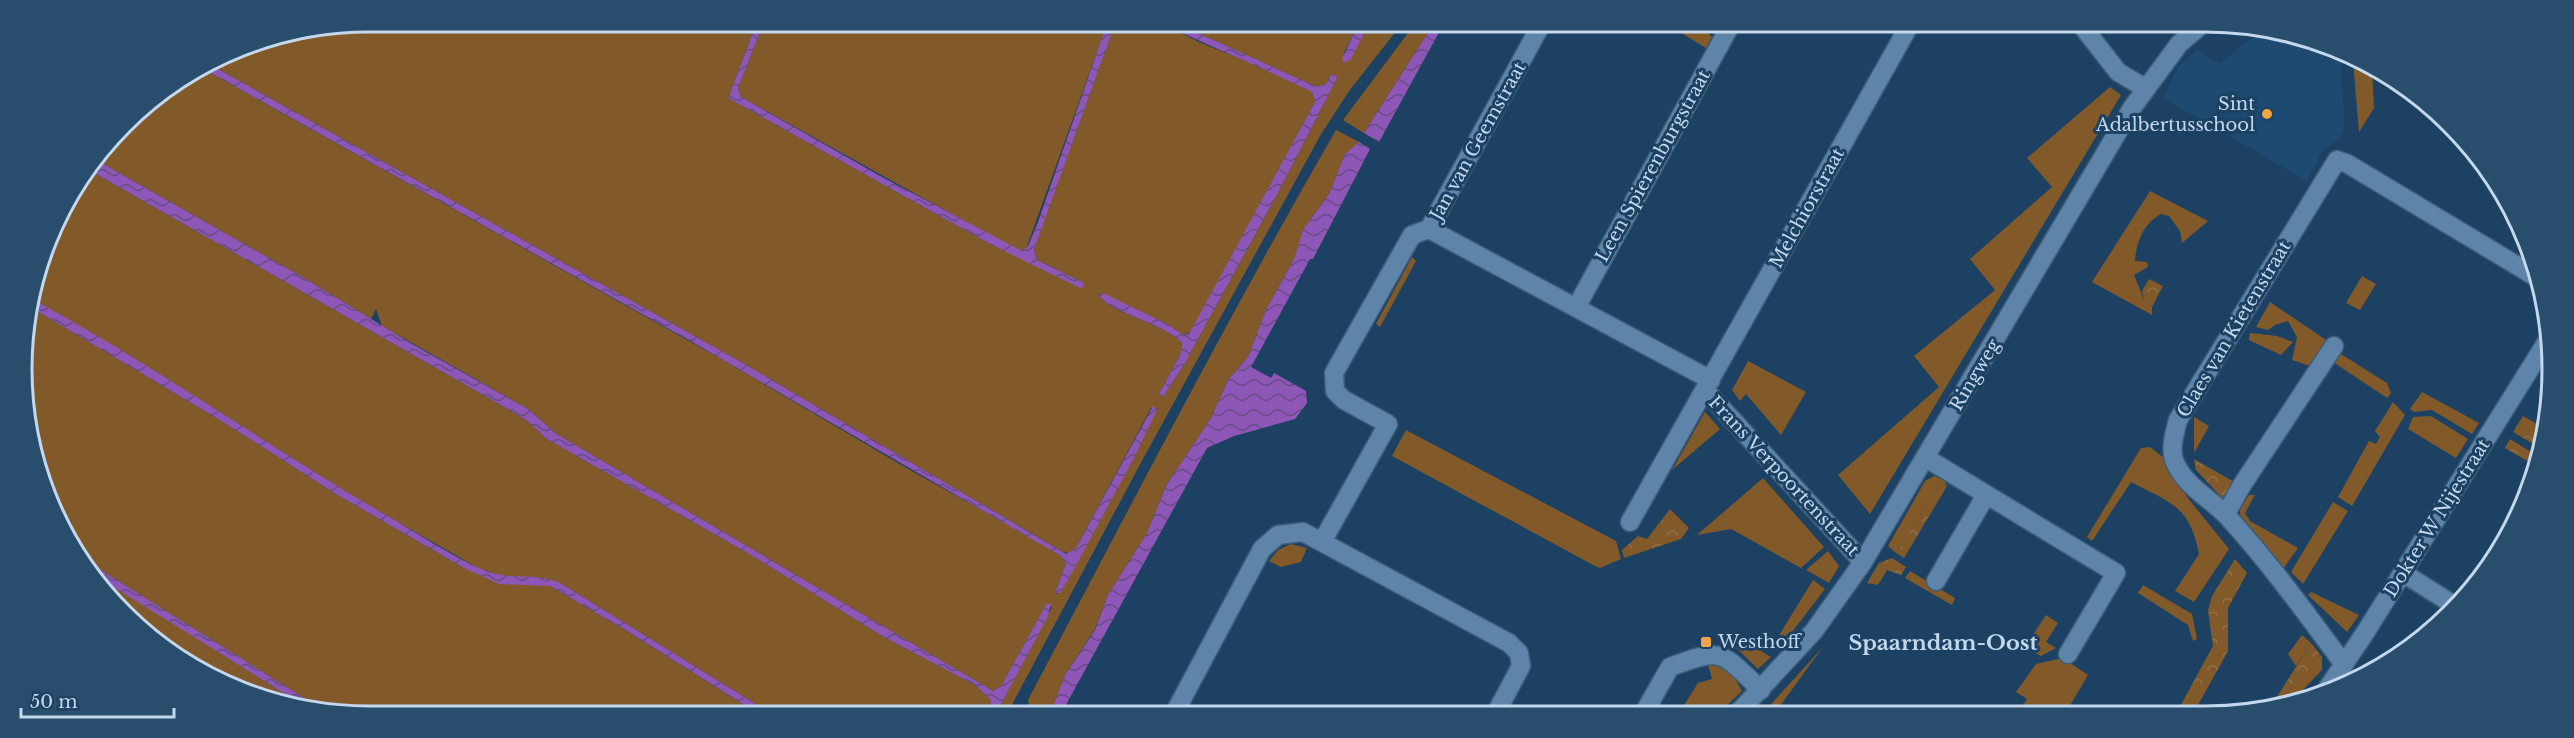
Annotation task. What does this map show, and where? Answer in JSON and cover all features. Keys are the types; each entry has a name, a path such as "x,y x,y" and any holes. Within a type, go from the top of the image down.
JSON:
{"street":[{"name":"Jan van Geemstraat","path":"1322,542 1388,424 1344,400 1335,391 1334,373 1412,235 1429,230 1537,32"},
{"name":"Leen Spierenburgstraat","path":"1576,306 1727,32"},
{"name":"Melchiorstraat","path":"1630,522 1907,32"},
{"path":"2087,32 2118,72 2145,88"},
{"name":"Ringweg","path":"1745,706 1814,631 1863,562 2145,88 2179,44 2193,32"},
{"name":"Claes van Kietenstraat","path":"2343,663 2297,601 2226,514 2195,490 2174,460 2173,441 2178,420 2337,160 2348,164 2528,272"},
{"path":"1429,230 1576,306 1708,385"},
{"path":"2226,514 2242,485 2334,346"},
{"name":"Dokter W Nijestraat","path":"2331,682 2403,573 2542,349"},
{"name":"Frans Verpoortenstraat","path":"1708,385 1863,562"},
{"path":"1926,458 2116,573 2068,654"},
{"path":"1936,581 1986,495"},
{"path":"1177,706 1262,549 1278,535 1303,532 1509,643 1519,652 1521,666 1500,706"},
{"path":"2403,573 2449,602"},
{"path":"1648,706 1670,667 1707,653 1722,655 1761,690"}],"shaded area":[{"name":"Sint Adalbertusschool","path":"2259,36 2313,49 2340,60 2345,130 2338,140 2322,151 2307,181 2163,98 2178,67 2197,50 2220,64 2247,41"}],"green space":[{"path":"347,32 753,32 728,98 992,245 1084,283 1037,260 1034,249 1112,32 1179,32 1271,71 1312,92 1315,102 1191,332 1183,335 1167,324 1100,293 1099,296 1106,303 1162,329 1182,343 1180,355 1159,394 1163,397 1185,363 1280,189 1338,76 1331,75 1326,84 1317,87 1196,32 1354,32 1344,53 1344,63 1354,53 1365,32 1395,32 1349,91 1320,136 1144,457 1011,706 1000,706 1052,607 1045,607 1001,686 993,691 555,433 528,409 382,326 376,309 371,319 304,278 102,163 115,146 146,115 181,88 209,72 723,360 910,470 1039,542 1061,556 1066,564 1055,593 1058,594 1133,460 1157,408 1151,408 1076,548 1069,553 1063,552 748,366 216,68 240,57 282,43"},
{"path":"760,32 1104,32 1026,249 1019,251 741,97 738,88"},
{"path":"1409,32 1429,32 1364,133 1343,120"},
{"path":"1680,32 1707,32 1712,37 1706,48"},
{"path":"2353,66 2372,76 2374,108 2359,132"},
{"path":"2110,87 2121,95 1870,514 1838,475 1939,387 1914,356 1995,290 1970,259 2052,187 2027,158"},
{"path":"1336,130 1359,142 1345,154 1329,194 1310,220 1294,259 1266,310 1248,357 1228,380 1211,418 1166,486 1147,533 1108,595 1095,629 1065,675 1053,706 1029,706 1028,700 1141,485"},
{"path":"94,173 506,408 526,420 547,439 751,555 884,637 975,685 991,700 990,706 759,706 562,584 504,577 478,568 349,494 164,377 38,302 57,240 77,200"},
{"path":"2150,191 2208,221 2182,243 2180,231 2169,216 2161,214 2150,222 2142,234 2135,261 2147,262 2148,267 2134,275 2144,300 2152,307 2152,315 2092,282"},
{"path":"1412,257 1416,261 1380,327 1376,324"},
{"path":"2362,276 2376,284 2360,310 2346,303"},
{"path":"2149,279 2163,286 2152,307 2144,300 2142,291"},
{"path":"2270,302 2326,340 2310,366 2292,360 2297,337 2288,321 2268,330 2256,327"},
{"path":"37,311 223,422 336,494 464,568 550,586 746,706 347,706 309,701 95,566 88,557 57,498 38,435 32,391 32,347"},
{"path":"2250,333 2277,336 2293,342 2281,355 2249,340"},
{"path":"2336,351 2387,383 2391,393 2387,398 2330,360"},
{"path":"1748,361 1806,392 1781,435 1746,394 1740,401 1732,390"},
{"path":"2422,392 2479,423 2472,434 2432,410 2414,412 2410,409"},
{"path":"2393,402 2405,415 2352,506 2338,497 2369,441 2376,444 2380,437 2375,431"},
{"path":"1705,412 1720,429 1672,470"},
{"path":"2431,416 2468,439 2456,458 2408,429 2413,417"},
{"path":"2523,416 2538,424 2534,444 2513,432"},
{"path":"2194,417 2209,426 2194,453"},
{"path":"1406,430 1616,541 1621,559 1600,568 1595,566 1392,456"},
{"path":"2510,439 2532,453 2529,462 2505,448"},
{"path":"2150,447 2164,458 2187,497 2229,549 2194,602 2175,591 2199,554 2195,538 2184,516 2168,501 2131,482 2092,541 2087,537 2141,448"},
{"path":"2194,459 2236,483 2225,501 2196,470"},
{"path":"1934,476 1944,480 1947,486 1940,484 1896,553 1888,546 1925,481"},
{"path":"1763,478 1824,547 1801,568 1731,529 1697,535"},
{"path":"1940,484 1947,486 1904,558 1896,553"},
{"path":"2249,495 2255,495 2245,513 2250,521 2298,548 2283,569 2240,516 2240,509"},
{"path":"2333,502 2348,511 2303,584 2291,572"},
{"path":"1670,509 1689,528 1681,539 1624,558 1622,550 1638,536 1647,539"},
{"path":"1291,544 1307,548 1301,562 1281,567 1269,561 1278,550"},
{"path":"1828,551 1839,566 1829,583 1806,570"},
{"path":"1892,558 1906,567 1901,575 1887,570 1878,585 1867,583 1879,563"},
{"path":"2235,559 2247,573 2228,608 2228,651 2197,706 2180,706 2213,646 2208,610 2212,596"},
{"path":"1910,571 1955,598 1952,605 1905,578"},
{"path":"1813,580 1825,589 1779,649 1773,645"},
{"path":"107,582 290,697 240,681 181,650 146,623"},
{"path":"2143,585 2192,614 2197,639 2193,641 2188,625 2138,593"},
{"path":"2311,592 2359,615 2347,632 2308,595"},
{"path":"2046,615 2058,623 2046,642 2056,648 2041,656 2025,647"},
{"path":"1732,633 1771,657 1758,669 1724,636"},
{"path":"2302,635 2311,643 2296,666 2288,654"},
{"path":"2311,643 2322,657 2322,670 2300,693 2276,699"},
{"path":"1822,648 1780,706 1769,706"},
{"path":"2063,658 2088,675 2070,706 2023,706 2027,699 2016,692 2036,664"},
{"path":"1716,664 1731,671 1742,691 1726,706 1683,706 1698,683 1712,679 1708,665"}],"water":[{"path":"753,32 760,32 738,88 741,97 882,177 1022,251 1028,246 1038,222 1104,32 1112,32 1034,250 1037,260 1084,283 1082,289 992,245 728,98"},
{"path":"1181,32 1196,32 1317,87 1326,84 1331,75 1338,76 1280,189 1185,363 1163,397 1159,394 1180,355 1182,343 1163,329 1116,309 1099,296 1101,293 1105,294 1167,324 1183,335 1189,334 1315,102 1312,92"},
{"path":"1354,32 1365,32 1351,59 1344,63 1342,59"},
{"path":"1429,32 1439,32 1379,142 1364,133"},
{"path":"216,68 748,366 1066,554 1076,548 1153,406 1157,410 1133,460 1068,580 1060,593 1055,593 1066,564 1061,556 694,343 209,72"},
{"path":"1359,142 1370,149 1313,259 1310,259 1251,367 1271,378 1274,373 1306,391 1307,403 1295,419 1234,436 1207,448 1065,706 1053,706 1065,675 1095,630 1108,595 1147,533 1166,486 1211,418 1228,380 1248,357 1266,310 1294,259 1303,230 1329,194 1345,154"},
{"path":"102,163 304,278 412,344 528,409 555,433 993,691 1001,686 1047,603 1051,604 1048,616 1000,706 990,706 991,700 975,685 884,637 751,555 547,439 526,420 94,173"},
{"path":"38,302 123,351 340,488 455,556 479,568 501,575 541,578 562,584 759,706 746,706 627,631 550,586 499,584 464,568 336,494 223,422 37,311"},
{"path":"95,566 309,701 290,697 109,584"}],"place":[{"name":"Sint Adalbertusschool","path":"2267,114"},
{"name":"Westhoff","path":"1706,642"}],"district":[{"name":"Spaarndam-Oost","path":"1943,643"}]}
